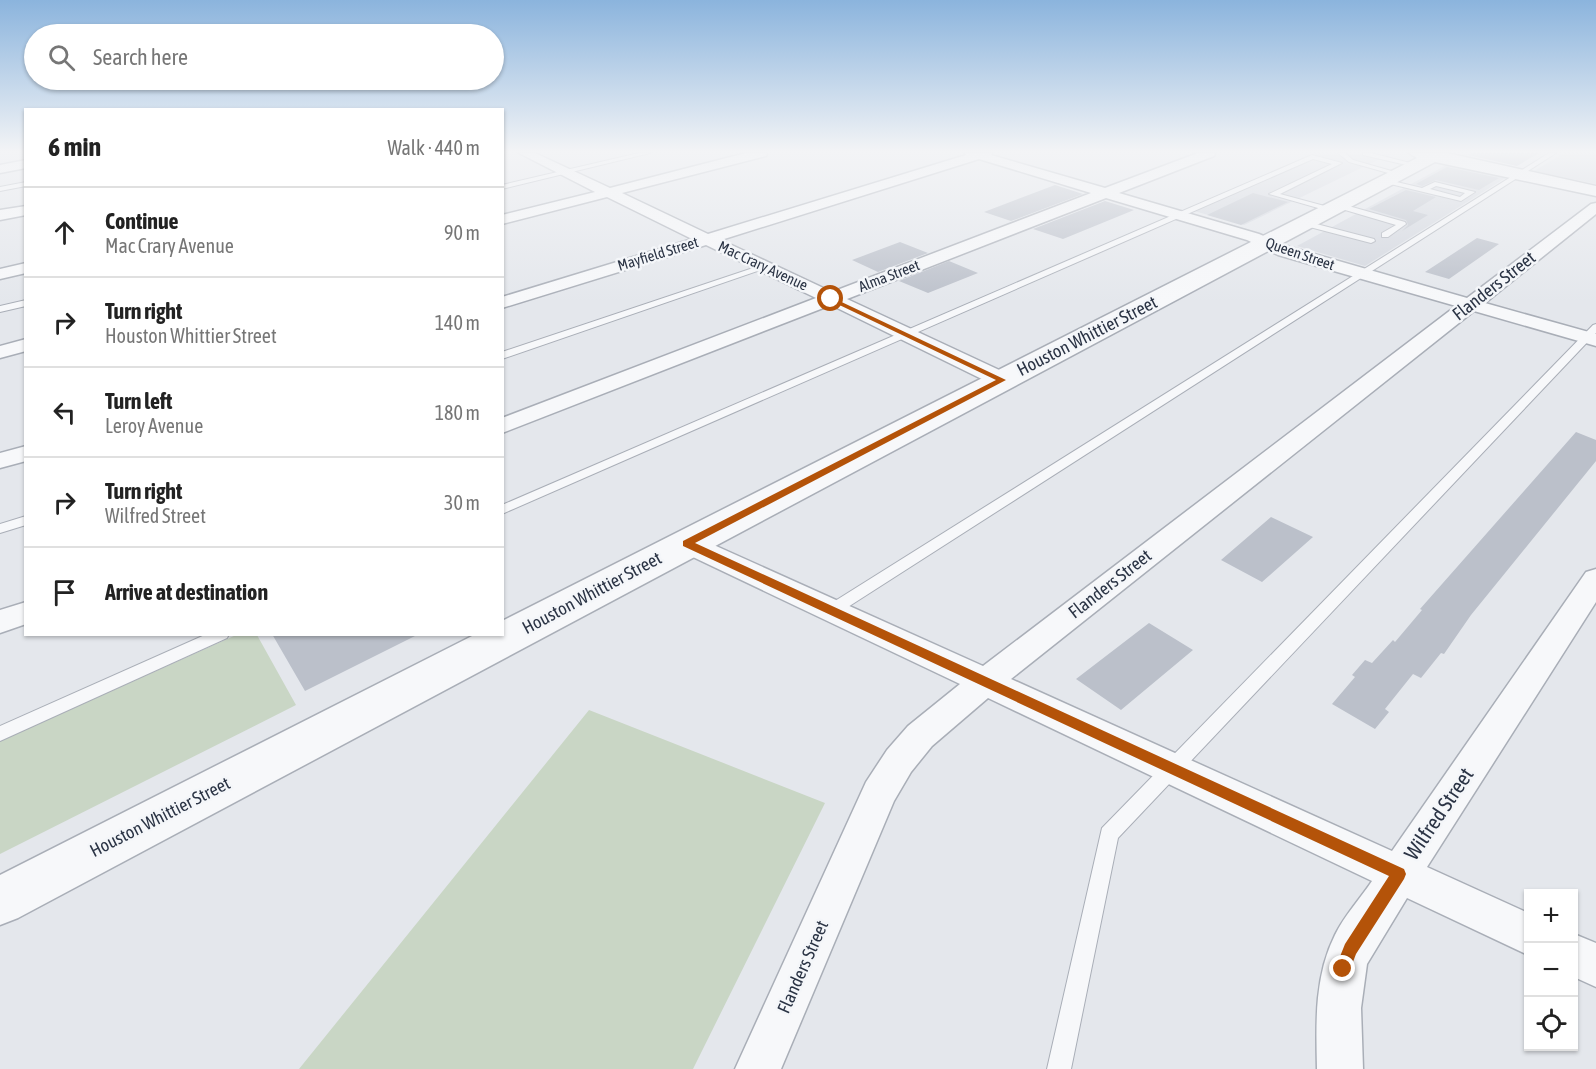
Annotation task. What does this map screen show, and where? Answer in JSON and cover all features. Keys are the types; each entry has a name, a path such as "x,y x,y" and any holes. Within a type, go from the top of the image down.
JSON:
{"street":[{"path":"504,219 569,203"},
{"name":"Mac Crary Avenue","path":"629,203 1002,380"},
{"name":"Mayfield Street","path":"504,302 822,203"},
{"name":"Alma Street","path":"504,425 1080,203"},
{"name":"Queen Street","path":"1140,203 1253,237 1284,251 1471,304 1593,335"},
{"name":"Houston Whittier Street","path":"504,629 686,543 1342,203"},
{"name":"Flanders Street","path":"758,1069 879,793 899,761 920,736 985,682 1596,207"},
{"path":"0,215 24,210"},
{"path":"0,274 24,268"},
{"path":"0,352 24,346"},
{"path":"0,460 24,454"},
{"path":"686,543 1524,932"},
{"name":"Wilfred Street","path":"1340,1069 1338,992 1350,949 1596,579"},
{"path":"0,622 24,613"},
{"name":"Houston Whittier Street","path":"0,900 479,641"},
{"path":"1578,957 1596,966"}],"lane":[{"path":"504,509 1206,203"},
{"path":"1311,203 1402,224 1385,235"},
{"path":"832,610 1474,203"},
{"path":"1305,223 1371,241"},
{"path":"504,355 765,267"},
{"path":"0,309 24,303"},
{"path":"1059,1069 1109,834 1593,335"},
{"path":"0,529 24,521"},
{"path":"0,734 218,636"}],"shaded area":[{"path":"1212,203 1289,203 1244,225 1194,211"},
{"path":"1376,203 1466,203 1365,266 1297,246"}],"green space":[{"path":"234,636 258,636 296,705 0,854 0,741"},
{"path":"589,710 825,803 693,1069 299,1069"}],"building":[{"path":"1008,203 1059,203 1011,221 984,212"},
{"path":"1100,203 1111,203 1134,210 1063,239 1033,229"},
{"path":"1232,203 1286,203 1241,225 1207,215"},
{"path":"1381,203 1426,203 1413,211 1428,215 1402,231 1408,225 1406,220 1369,209"},
{"path":"1477,238 1499,244 1449,279 1425,272"},
{"path":"900,242 928,253 878,272 852,260"},
{"path":"949,261 978,273 928,293 899,281"},
{"path":"1576,432 1596,440 1596,461 1471,615 1444,654 1441,653 1421,678 1413,674 1385,709 1389,712 1375,729 1332,704 1355,677 1352,675 1365,660 1372,663 1393,640 1395,642 1422,610 1420,609"},
{"path":"1271,517 1313,537 1262,582 1221,560"},
{"path":"1149,623 1193,650 1121,710 1076,679"},
{"path":"273,636 415,636 305,691"}],"route":[{"path":"831,299 1002,380 686,543 1399,874 1350,949 1343,969"}]}
